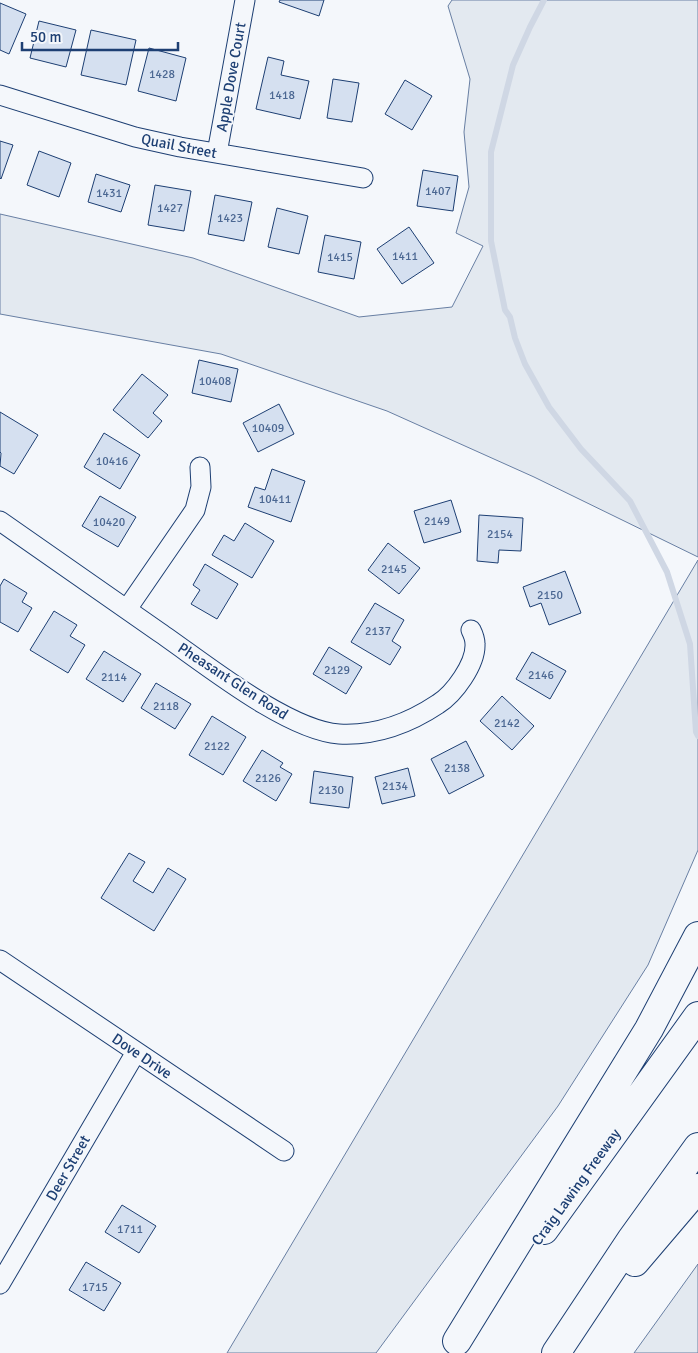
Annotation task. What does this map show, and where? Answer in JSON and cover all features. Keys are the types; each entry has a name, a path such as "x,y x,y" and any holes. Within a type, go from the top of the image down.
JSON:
{"highway":[{"path":"453,1347 649,1029 698,936"},
{"name":"Craig Lawing Freeway","path":"453,1347 520,1263 698,1016"},
{"path":"557,1353 631,1240 698,1147"},
{"path":"557,1353 698,1188"}],"street":[{"name":"Apple Dove Court","path":"218,154 245,0"},
{"name":"Quail Street","path":"0,95 135,137 218,154 363,178"},
{"path":"127,610 194,510 201,487 200,467"},
{"name":"Pheasant Glen Road","path":"0,521 233,684 276,711 306,726 337,734 370,733 397,726 443,701 459,684 469,667 475,645 471,630"},
{"name":"Dove Drive","path":"0,960 284,1151"},
{"name":"Deer Street","path":"0,1284 136,1052"}],"shaded area":[{"path":"452,0 698,0 698,557 534,477 387,411 221,354 0,314 0,214 193,258 359,317 452,307 483,246 456,233 469,187 464,132 470,79 448,6"},
{"path":"698,560 698,850 648,965 558,1106 376,1353 227,1353"},
{"path":"698,1264 698,1353 634,1353"}],"building":[{"path":"280,0 324,0 319,16 279,2"},
{"path":"0,3 26,14 9,54 0,50"},
{"path":"39,21 76,30 66,67 30,58"},
{"path":"91,30 136,40 126,85 81,75"},
{"path":"149,48 186,58 176,101 138,91"},
{"path":"268,57 284,61 281,75 309,81 300,119 256,109"},
{"path":"333,79 359,83 352,122 327,118"},
{"path":"405,80 432,96 412,130 385,114"},
{"path":"0,141 13,145 1,179 0,178"},
{"path":"39,151 71,163 59,197 27,185"},
{"path":"423,170 458,176 453,211 417,206"},
{"path":"96,174 130,185 121,212 88,202"},
{"path":"155,185 191,191 184,231 148,225"},
{"path":"215,195 252,202 244,241 208,234"},
{"path":"277,208 308,216 299,254 268,247"},
{"path":"409,227 434,263 402,284 377,249"},
{"path":"325,235 361,242 354,279 318,272"},
{"path":"199,360 238,369 231,402 192,393"},
{"path":"142,374 168,395 153,413 162,421 148,438 113,410"},
{"path":"279,404 294,434 258,452 243,423"},
{"path":"0,412 38,435 14,474 0,466"},
{"path":"104,433 140,455 120,489 84,467"},
{"path":"272,469 305,481 291,522 248,507 255,487 265,490"},
{"path":"100,496 136,517 118,547 82,526"},
{"path":"451,500 461,532 424,543 414,511"},
{"path":"479,515 523,518 521,551 499,550 498,563 477,561"},
{"path":"245,523 274,541 252,578 212,555 224,535 234,541"},
{"path":"388,543 420,568 399,594 368,570"},
{"path":"205,564 238,584 217,619 191,604 200,590 193,585"},
{"path":"565,571 581,613 549,625 541,603 530,607 523,587"},
{"path":"4,579 27,593 22,602 32,608 18,632 0,622 0,586"},
{"path":"375,603 404,620 392,641 401,647 390,665 351,642"},
{"path":"54,611 77,625 70,636 85,645 68,673 30,650"},
{"path":"329,647 362,667 346,694 313,674"},
{"path":"104,651 141,674 123,702 86,679"},
{"path":"532,652 566,671 550,699 516,679"},
{"path":"156,683 191,704 175,729 141,708"},
{"path":"502,696 534,726 512,750 480,721"},
{"path":"212,716 246,737 223,775 189,755"},
{"path":"466,741 484,776 449,794 431,759"},
{"path":"262,750 283,763 280,767 292,774 276,801 243,781"},
{"path":"408,768 415,796 382,804 375,777"},
{"path":"314,771 353,777 349,808 310,803"},
{"path":"129,853 145,862 133,881 153,893 168,868 186,879 154,931 101,898"},
{"path":"122,1205 156,1226 139,1253 105,1232"},
{"path":"86,1262 121,1283 104,1311 69,1290"}],"waterway":[{"path":"544,0 513,65 491,152 491,241 505,310 510,317 515,338 525,364 549,407 581,449 630,501 667,572 690,644 696,732 698,736"}]}
